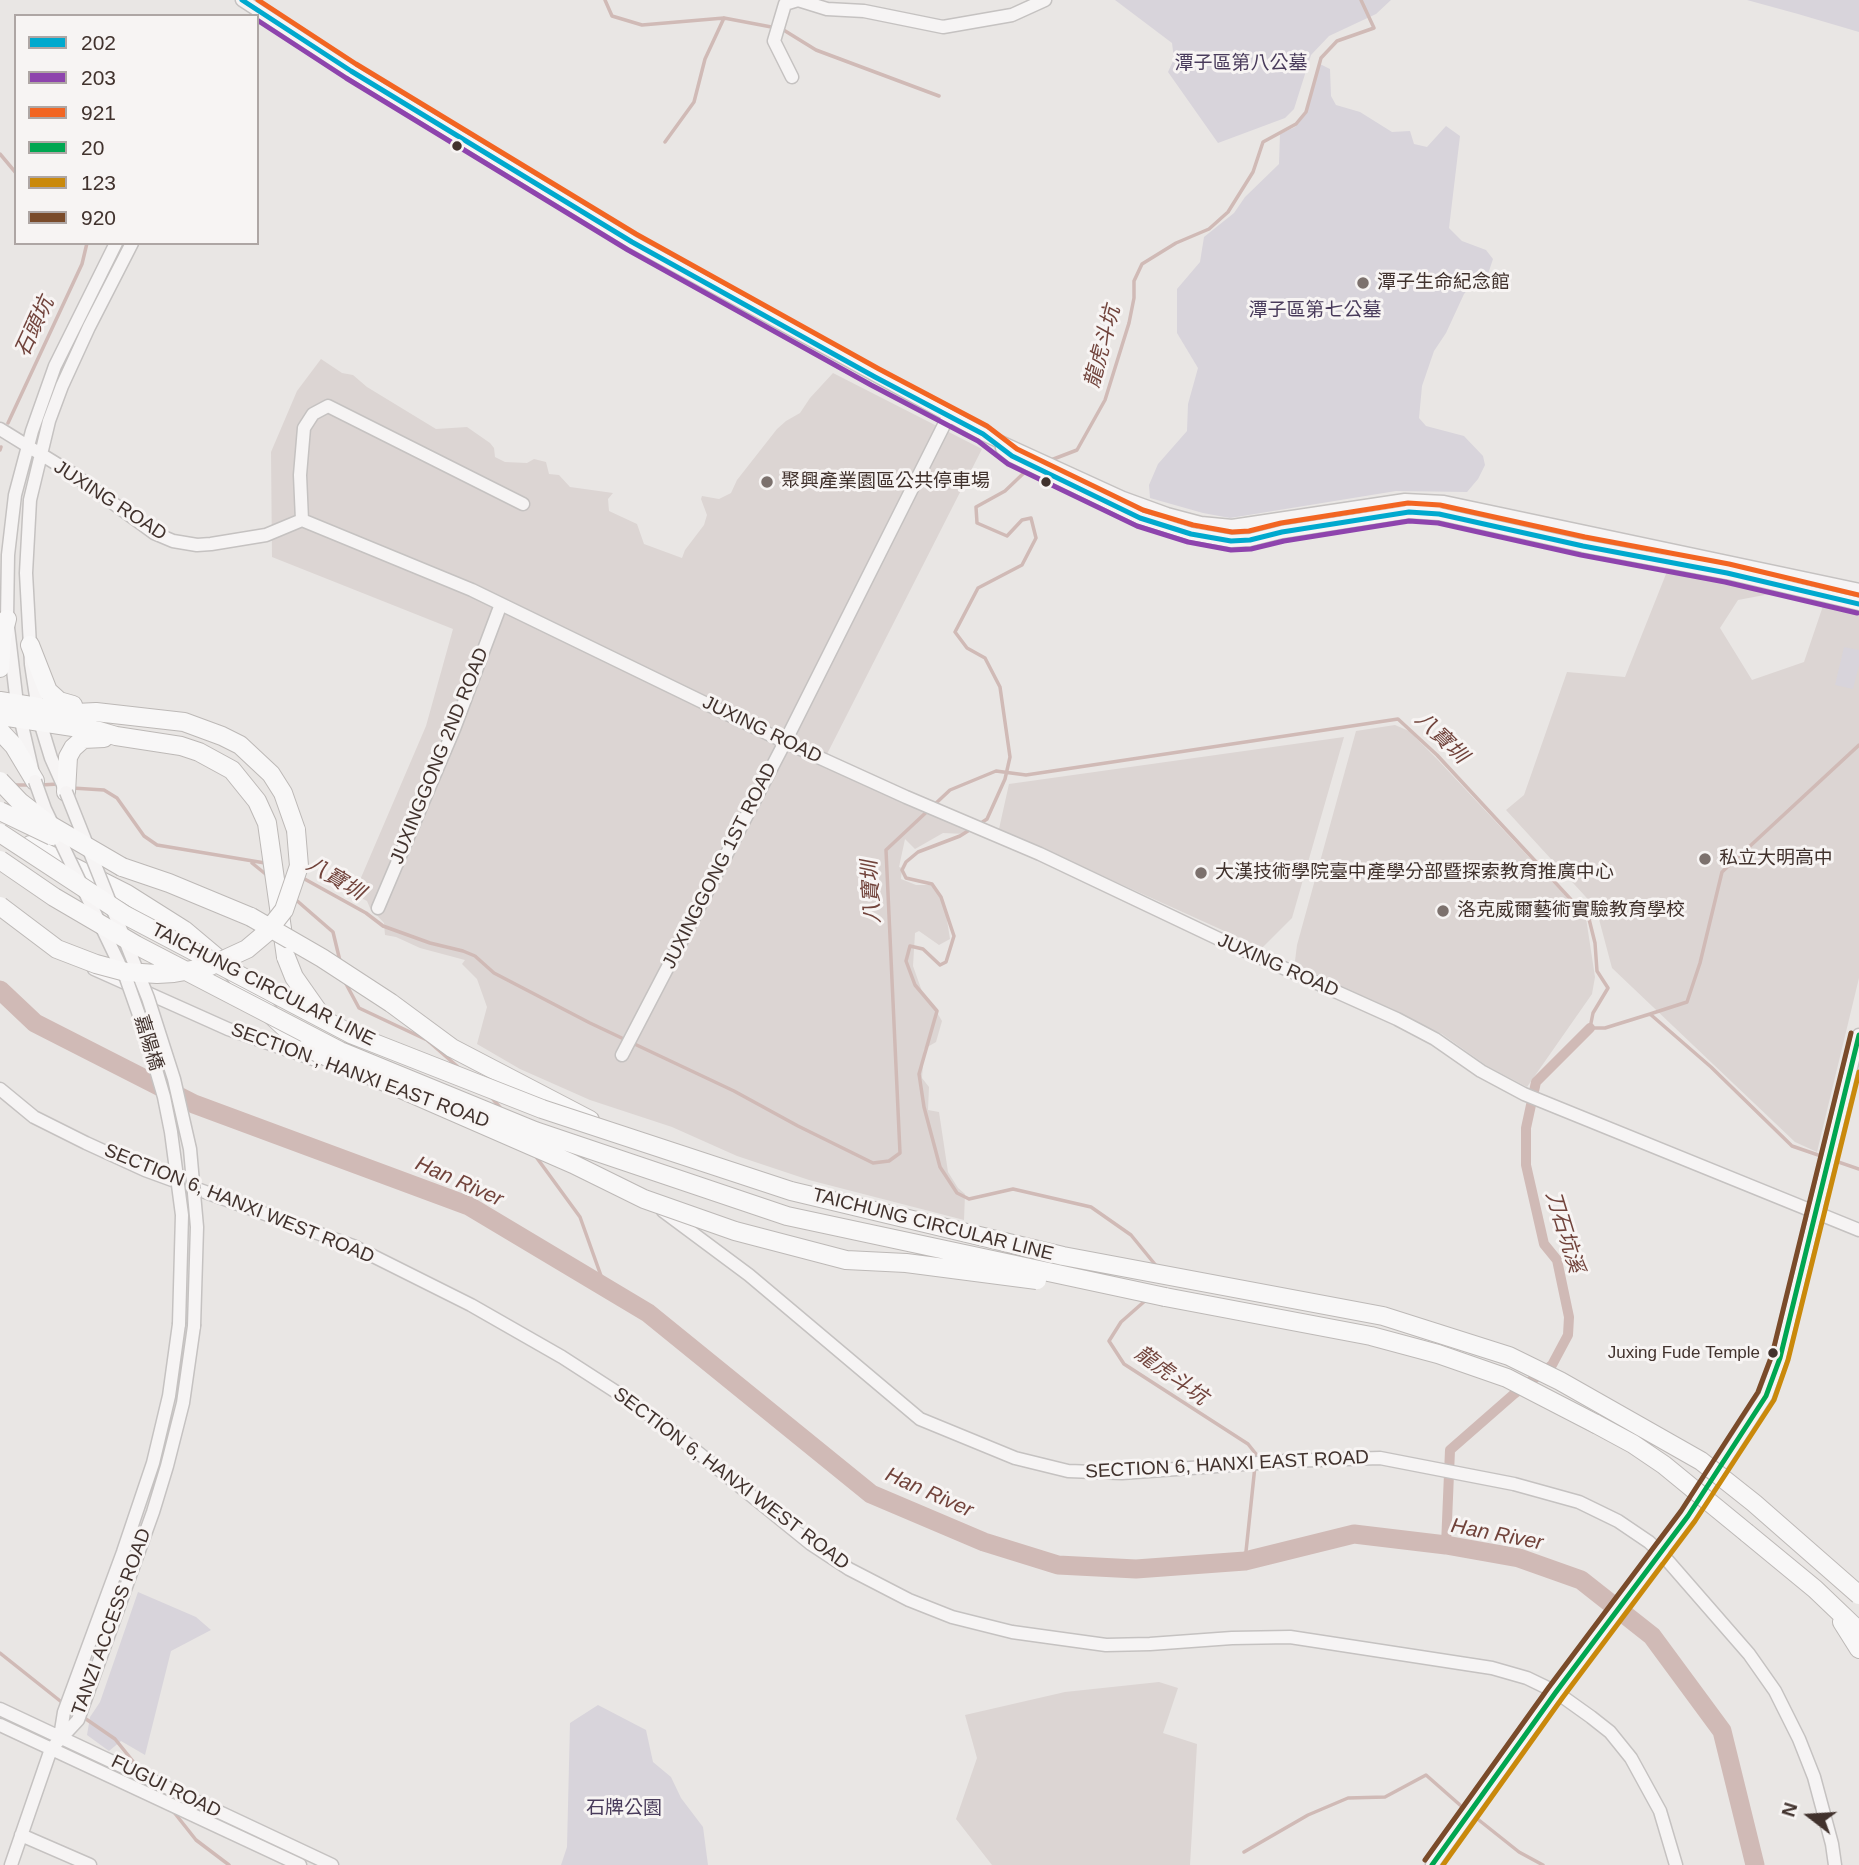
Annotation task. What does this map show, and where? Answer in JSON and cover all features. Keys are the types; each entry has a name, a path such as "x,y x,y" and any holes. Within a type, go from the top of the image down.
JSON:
{"highway":[{"path":"0,668 3,630 7,618"},
{"path":"30,645 45,686 53,696 59,701 96,712"},
{"path":"0,716 12,708 116,736 168,743 199,752 232,770 251,792 267,823 286,957 294,977 318,1012 443,1107"},
{"path":"0,907 57,948 96,964 126,972 174,973 208,967 247,949 266,933 284,910 299,866 296,830 283,793 263,765 240,745 184,722 96,712 39,714"},
{"path":"0,731 14,746 35,781"},
{"path":"66,792 68,757 73,748 88,738 116,736"},
{"path":"0,781 20,802 50,825 122,867"},
{"path":"0,811 73,847 251,917 391,1003 452,1048 618,1134"},
{"path":"0,827 127,894 184,930 228,967 270,1014 307,1048 573,1164 644,1199 777,1244 846,1260 906,1263 1165,1297"},
{"name":"TAICHUNG CIRCULAR LINE","path":"0,833 125,915 351,1034 542,1109 792,1191 1063,1256 1383,1316 1509,1356 1560,1381 1701,1461 1754,1503 1859,1595"},
{"name":"TAICHUNG CIRCULAR LINE","path":"0,860 54,897 136,945 328,1045 535,1131 787,1216 1165,1297 1371,1336 1438,1354 1507,1378 1633,1444 1664,1465 1831,1605"},
{"path":"1831,1605 1859,1631"},
{"path":"1831,1605 1859,1649"}],"street":[{"path":"792,77 774,41 785,4 798,1 827,9 864,11 943,27 1012,15 1045,0"},
{"path":"259,15 632,242 875,377 1140,518 1204,537 1231,541 1409,512 1439,514 1583,546 1727,573 1859,604"},
{"path":"35,781 12,708 7,618 10,532 17,485 27,446 55,366 115,245"},
{"path":"66,792 51,758 39,714 30,645 26,548 30,500 51,414 89,327 131,245"},
{"path":"302,520 300,475 304,428 313,414 328,407 523,504"},
{"name":"JUXINGGONG 1ST ROAD","path":"622,1055 785,742 949,415"},
{"name":"JUXING ROAD","path":"0,429 73,474 154,533 173,541 211,544 265,535 302,520 501,604 785,742 1040,854 1397,1019 1435,1039 1481,1071 1524,1094 1815,1212"},
{"path":"1040,464 1123,498 1201,523 1240,526 1405,500 1444,502 1859,590"},
{"name":"JUXINGGONG 2ND ROAD","path":"378,908 454,729 501,604"},
{"name":"嘉陽橋","path":"35,781 45,809 126,978 164,1097 181,1215 179,1324"},
{"name":"嘉陽橋","path":"66,792 148,998 177,1091 190,1149 197,1227 194,1326"},
{"name":"SECTION 6, HANXI EAST ROAD","path":"0,907 55,950 166,1003 228,1029 499,1125 602,1176 672,1217 749,1275 920,1419 1015,1458 1068,1471 1122,1474 1286,1461 1380,1458 1514,1484 1579,1502 1633,1530 1661,1553 1749,1654 1775,1691 1814,1777 1835,1865"},
{"path":"1432,1865 1558,1689 1661,1553 1766,1396 1780,1357 1859,1035"},
{"name":"SECTION 6, HANXI WEST ROAD","path":"0,1089 34,1117 86,1143 145,1170 353,1246 471,1305 562,1357 654,1418 811,1544 849,1569 952,1617 1013,1632 1106,1645 1290,1637 1492,1668 1558,1689 1610,1732 1631,1758 1660,1811 1676,1865"},
{"path":"1815,1212 1859,1230"},
{"name":"TANZI ACCESS ROAD","path":"60,1738 64,1712 124,1552 153,1463 169,1396 179,1324"},
{"name":"TANZI ACCESS ROAD","path":"60,1738 78,1720 153,1512 183,1403 194,1326"},
{"name":"FUGUI ROAD","path":"0,1709 332,1865"},
{"name":"FUGUI ROAD","path":"0,1725 300,1865"},
{"path":"10,1865 51,1749 60,1738"},
{"path":"22,1835 90,1865"}],"shaded area":[{"path":"321,359 342,373 353,375 367,387 436,429 467,427 490,443 495,457 505,462 527,463 534,459 546,462 549,474 559,475 570,487 613,493 608,499 609,511 637,524 644,544 682,558 704,525 707,515 702,496 719,499 731,493 737,480 777,429 800,413 833,373 982,449 827,754 969,822 965,834 943,833 915,849 905,839 899,867 902,868 901,879 916,885 932,885 944,901 950,939 939,945 919,931 915,933 913,966 924,997 942,1021 936,1042 924,1049 922,1078 929,1087 928,1110 939,1112 948,1172 965,1194 964,1220 809,1180 737,1156 672,1127 590,1100 520,1069 477,1044 487,1007 477,979 462,964 465,960 385,935 384,923 367,901 354,894 426,726 453,629 272,557 271,452 297,391"},
{"name":"私立大明高中","path":"1668,569 1775,593 1738,600 1720,628 1752,680 1804,662 1824,603 1859,615 1859,978 1817,1152 1795,1142 1612,968 1596,908 1506,810 1524,795 1567,672 1625,677"},
{"name":"洛克威爾藝術實驗教育學校","path":"1395,725 1409,731 1437,759 1586,918 1595,977 1592,994 1527,1087 1487,1066 1442,1034 1313,973 1295,961 1297,945 1356,731"},
{"name":"大漢技術學院臺中產學分部暨探索教育推廣中心","path":"1344,737 1292,918 1262,948 999,829 1009,784"},
{"path":"1159,1682 1178,1688 1163,1733 1197,1744 1190,1865 992,1865 956,1819 977,1758 965,1715 1065,1692"}],"green space":[{"name":"潭子區第八公墓","path":"1115,0 1391,0 1376,14 1329,36 1311,55 1294,109 1285,118 1218,143 1168,72 1174,59 1172,43"},
{"path":"1747,0 1859,0 1859,32 1798,14"},
{"name":"潭子區第七公墓","path":"1320,64 1330,69 1331,96 1336,105 1360,112 1392,132 1410,131 1414,144 1427,147 1446,126 1460,136 1449,228 1462,241 1486,250 1493,259 1488,274 1478,278 1464,294 1446,333 1434,351 1422,386 1419,418 1426,426 1464,436 1483,456 1485,465 1467,492 1396,491 1230,518 1150,498 1149,485 1158,464 1187,431 1188,404 1198,368 1177,333 1177,289 1200,262 1204,237 1234,213 1245,197 1279,164 1280,134 1295,127 1306,114"},
{"path":"1844,647 1859,650 1859,665 1853,689 1835,685"},
{"path":"138,1592 196,1617 211,1630 171,1651 145,1755 121,1741 109,1751 87,1735 90,1717 100,1702"},
{"name":"石牌公園","path":"598,1705 646,1730 653,1762 671,1777 681,1798 703,1827 708,1865 561,1865 567,1847 570,1723"}],"waterway":[{"path":"605,0 612,16 642,25 724,18 782,29 816,50 939,96"},
{"name":"龍虎斗坑","path":"1051,460 1077,450 1105,400 1129,323 1134,281 1142,264 1176,243 1209,229 1228,212 1253,172 1263,142 1296,124 1306,112 1321,58 1337,41 1374,28 1361,0"},
{"path":"665,142 694,102 705,59 724,18"},
{"name":"石頭坑","path":"0,154 14,171"},
{"name":"石頭坑","path":"8,423 82,264 87,245"},
{"name":"龍虎斗坑","path":"978,825 987,819 1005,779 1010,757 1000,687 985,658 967,648 955,632 978,588 1022,565 1036,538 1031,518 1022,520 1007,536 977,523 976,507 1005,491 1028,469"},
{"name":"龍虎斗坑","path":"301,877 366,913 383,926 475,956 494,973 590,1023 734,1091 873,1163 889,1161 900,1153 886,850 950,790 996,771 1026,775 1398,719 1437,755 1589,919 1595,943 1597,971 1608,988 1593,1013 1590,1028 1605,1028 1650,1014 1711,1067 1792,1146 1859,1169"},
{"name":"刀石坑溪","path":"1650,1014 1687,1002 1700,963 1722,872 1859,745"},
{"name":"八寶圳","path":"41,785 58,784"},
{"name":"八寶圳","path":"13,785 30,785"},
{"name":"八寶圳","path":"72,788 104,790 117,798 144,836 157,845 265,863"},
{"name":"龍虎斗坑","path":"971,829 918,852 906,862 902,870 906,878 932,884 941,897 954,936 946,962 940,965 923,949 910,946 906,961 915,985 937,1011 919,1074 924,1107 940,1167 957,1193 969,1199 1013,1189 1091,1207 1131,1235 1158,1268"},
{"path":"252,863 268,876"},
{"path":"295,899 333,932 340,961"},
{"path":"345,982 359,1008 427,1040 458,1067"},
{"name":"Han River","path":"0,990 35,1023 194,1104 469,1206 648,1313 871,1494 984,1542 1058,1565 1136,1569 1245,1561 1354,1534 1446,1545 1519,1558 1581,1580 1652,1636 1722,1731 1755,1865"},
{"name":"刀石坑溪","path":"1446,1545 1450,1450 1552,1365 1568,1335 1569,1317 1557,1260 1544,1244 1526,1165 1526,1128 1536,1082 1590,1028"},
{"path":"492,1098 503,1111"},
{"path":"534,1154 580,1217 605,1287"},
{"name":"龍虎斗坑","path":"1146,1300 1121,1322 1109,1341 1124,1364 1248,1444 1256,1454 1255,1459"},
{"name":"龍虎斗坑","path":"1245,1561 1255,1466"},
{"path":"0,1653 64,1704"},
{"path":"70,1708 115,1739 140,1770"},
{"path":"1244,1852 1308,1815 1348,1798 1385,1797 1426,1775 1519,1852 1543,1865"},
{"path":"173,1811 196,1840 229,1865"}],"transit line":[{"name":"202","path":"242,0 351,71 632,242 983,434 1012,456 1140,518 1191,534 1231,541 1409,512 1439,514 1583,546 1727,573 1859,604"},
{"name":"921","path":"258,0 356,64 636,234 987,426 1017,449 1143,510 1193,525 1232,532 1408,503 1440,505 1585,537 1729,564 1859,595"},
{"name":"203","path":"259,21 346,78 628,250 978,441 1008,464 1137,526 1188,542 1231,550 1251,549 1284,541 1409,521 1438,523 1581,555 1725,582 1857,613"},
{"name":"920","path":"1425,1860 1549,1687 1681,1511 1758,1392 1772,1355 1851,1033"},
{"name":"20","path":"1432,1865 1556,1692 1688,1516 1766,1396 1780,1358 1859,1035"},
{"name":"123","path":"1443,1865 1563,1697 1695,1521 1774,1400 1788,1360 1859,1072"}],"place":[{"name":"潭子生命紀念館","path":"1363,283"},
{"name":"聚興產業園區公共停車場","path":"767,482"},
{"name":"私立大明高中","path":"1705,859"},
{"name":"大漢技術學院臺中產學分部暨探索教育推廣中心","path":"1201,873"},
{"name":"洛克威爾藝術實驗教育學校","path":"1443,911"},
{"name":"Juxing Fude Temple","path":"1773,1353"}]}
